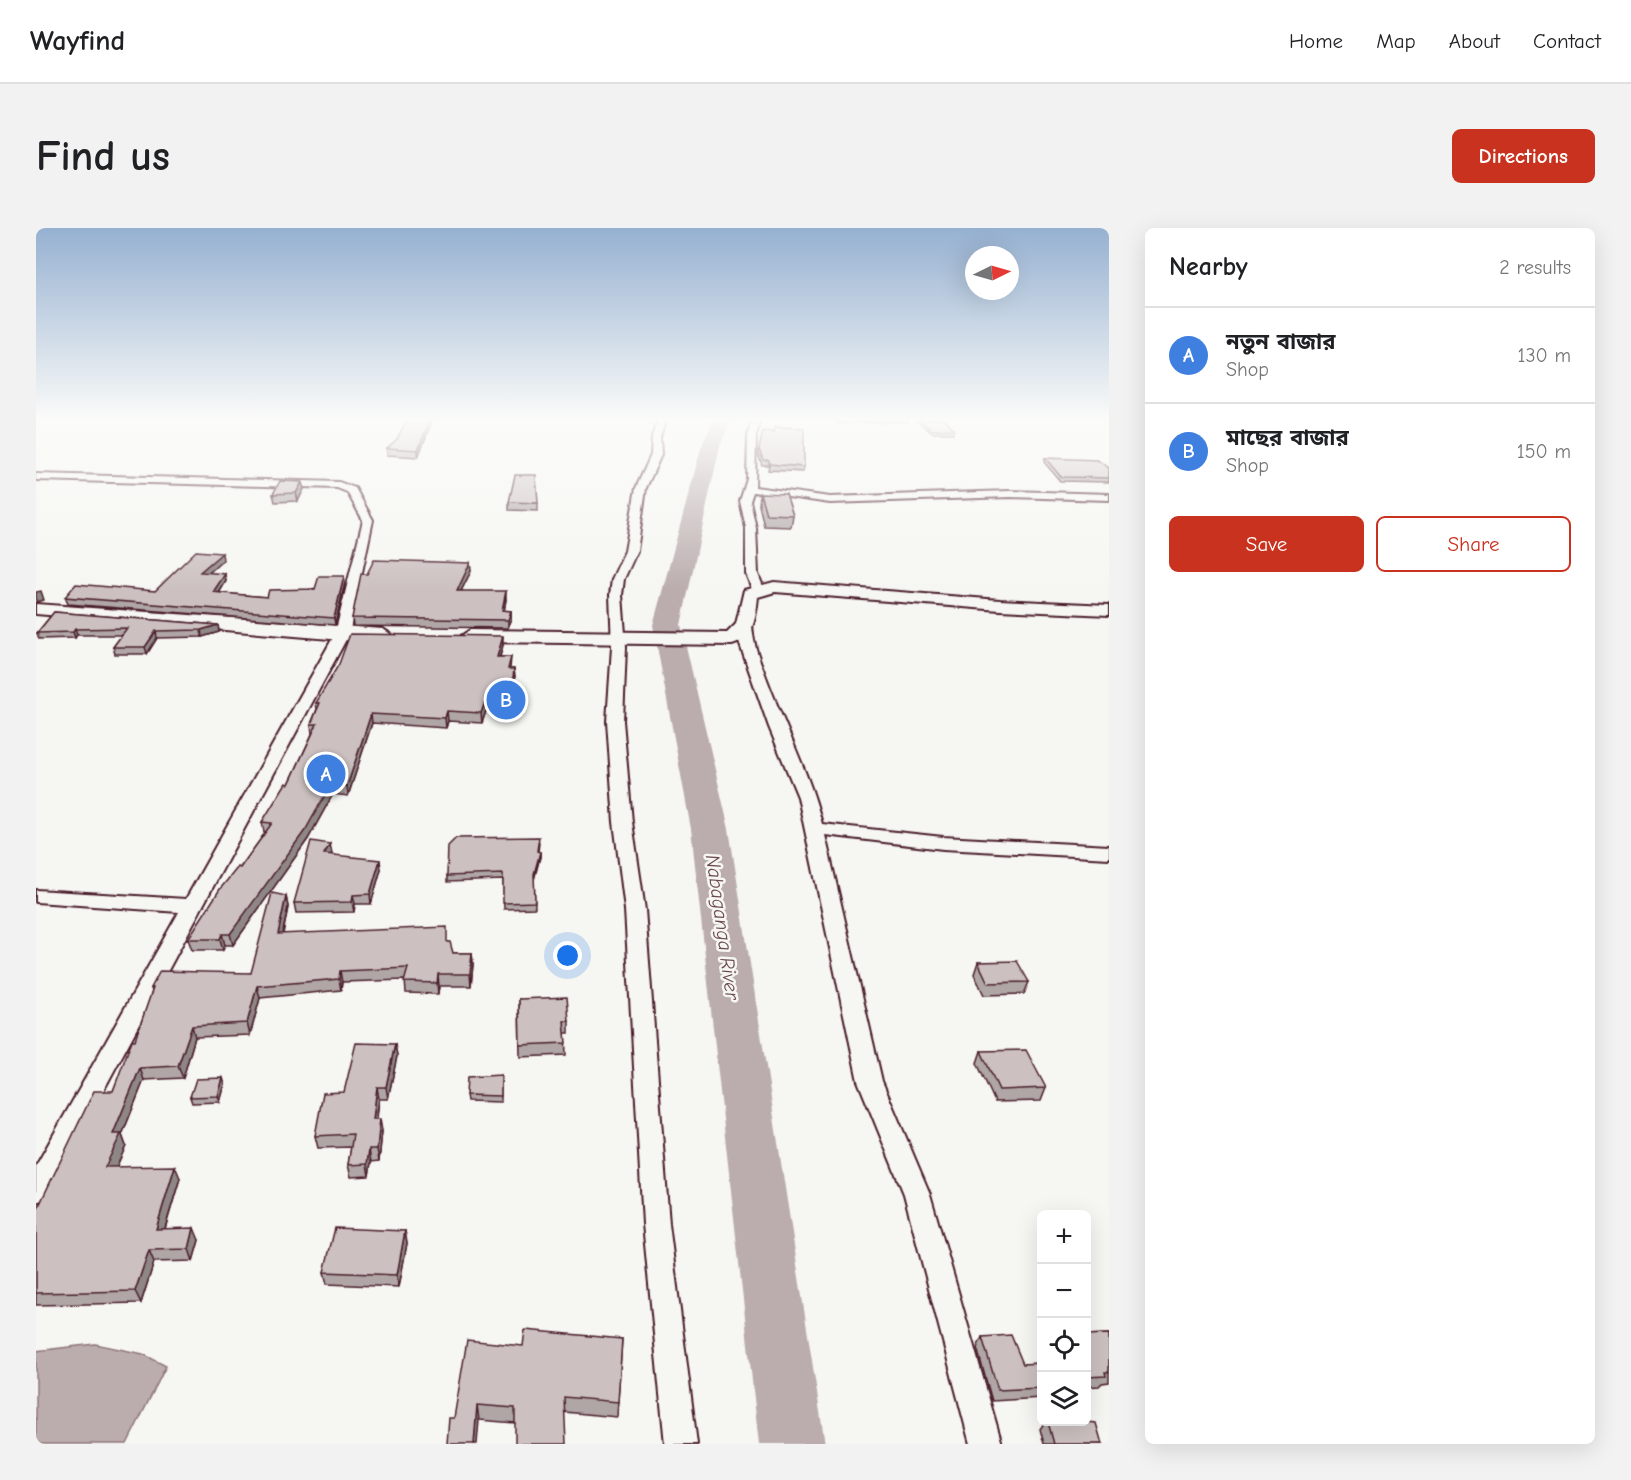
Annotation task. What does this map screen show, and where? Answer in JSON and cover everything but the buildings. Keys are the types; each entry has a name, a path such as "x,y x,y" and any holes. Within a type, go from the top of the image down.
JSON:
{"main road":[{"path":"446,636 732,639 745,625 750,594 758,590 784,588 1000,605 1109,610"},
{"path":"36,609 342,634 400,635"}],"street":[{"path":"646,476 640,488 631,551 618,579 616,595 628,638 615,721 623,822 635,910 640,1014 656,1224 681,1444"},
{"path":"751,476 750,489 745,501 751,528 752,574 758,590"},
{"path":"36,477 317,482 339,485 351,490 368,520 342,634 36,1191"},
{"path":"750,489 830,500 1010,494 1109,497"},
{"path":"745,625 746,642 777,727 807,796 870,1081 917,1194 986,1444"},
{"path":"815,830 943,843 1109,852"},
{"path":"36,896 192,906"}],"shaded area":[{"path":"95,1344 143,1354 166,1366 127,1444 36,1444 36,1351"}],"waterway":[{"name":"Nabaganga River","path":"703,476 667,625 710,829 792,1444"}],"place":[{"name":"মাছের বাজার","path":"506,700"},
{"name":"নতুন বাজার","path":"326,774"}]}
